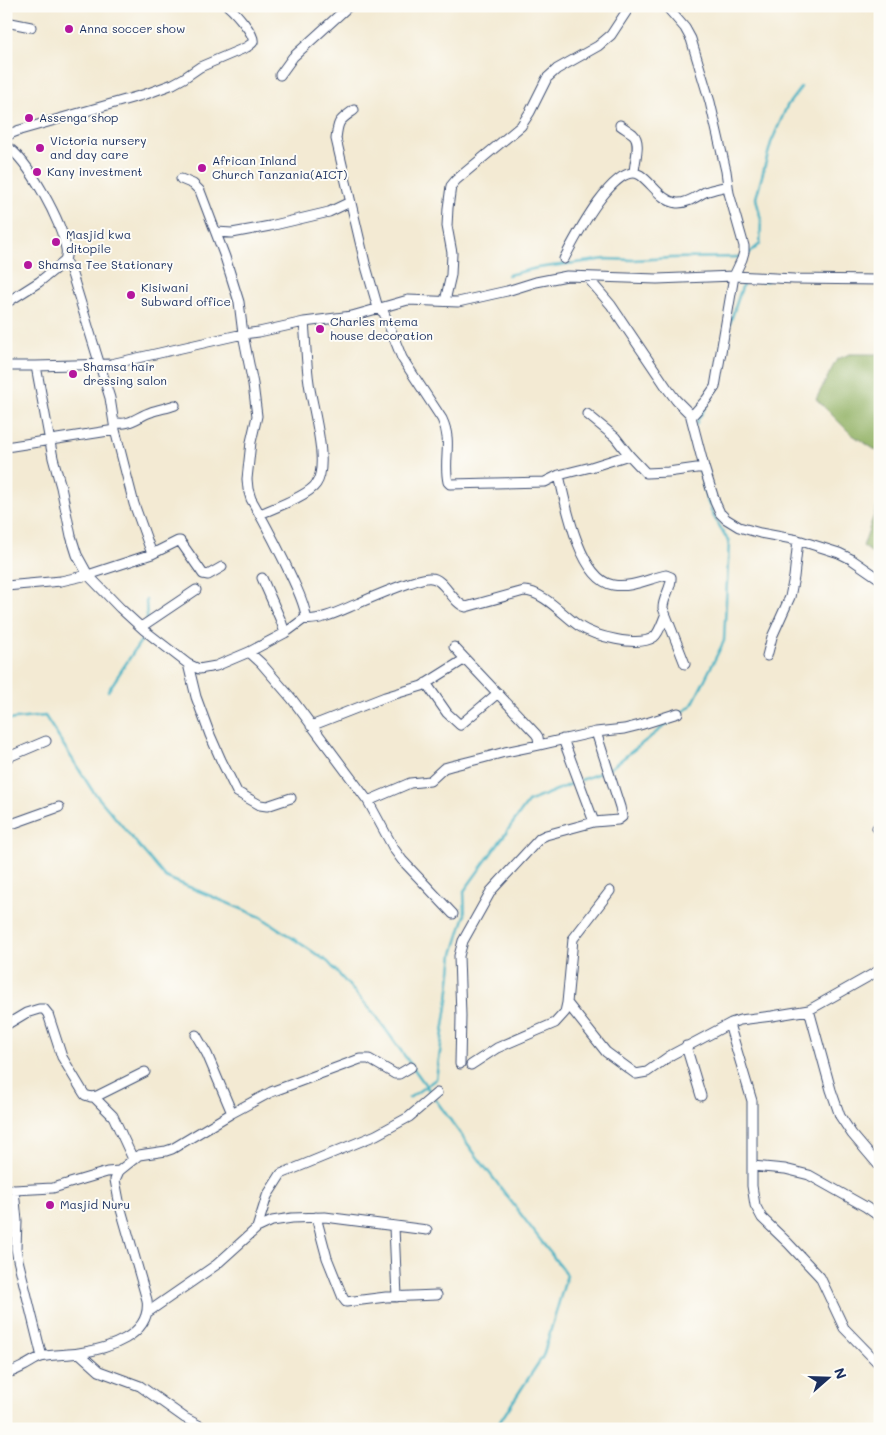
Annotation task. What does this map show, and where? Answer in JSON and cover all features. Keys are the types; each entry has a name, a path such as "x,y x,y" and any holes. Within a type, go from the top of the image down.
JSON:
{"street":[{"path":"280,75 292,57 349,6"},
{"path":"445,301 451,275 452,253 447,226 451,186 521,126 530,112 546,78 557,69 598,46 611,35 630,6"},
{"path":"666,6 685,28 691,40 710,102 736,221 744,246 744,252 734,276 715,387 692,416 704,467 715,502 726,520 739,527 798,540 839,553 880,579"},
{"path":"6,137 20,130 146,94 173,84 200,67 247,47 254,40 252,34 234,8"},
{"path":"6,22 31,27"},
{"path":"354,110 339,121 336,139 365,263 378,308 384,313 402,358 446,428 448,437 448,482 450,484 545,482 559,474 629,456"},
{"path":"620,125 633,134 637,141 634,173"},
{"path":"6,146 14,151 23,161 51,206 67,251 65,261 39,282 6,302"},
{"path":"564,259 574,239 600,199 623,177 634,173 641,176 661,195 675,203 682,203 708,191 728,186"},
{"path":"36,366 50,440 77,555 88,575 120,608 188,664 204,669 250,652 285,633 306,617 305,609 282,556 248,490 249,458 257,416 254,384 243,334 239,302 216,232 200,191 192,184 181,179"},
{"path":"216,232 232,233 270,226 329,212 350,202"},
{"path":"65,261 71,271 110,398 134,504 152,554"},
{"path":"6,366 111,364 243,334 304,322 352,316 408,300 458,302 567,276 657,279 734,276 880,280"},
{"path":"587,277 611,305 672,394 692,416"},
{"path":"260,514 305,494 315,486 321,476 320,450 309,383 304,322"},
{"path":"6,448 127,423 147,413 174,405"},
{"path":"588,414 615,436 629,456 643,471 650,474 704,467"},
{"path":"559,474 578,545 593,571 612,585 636,584 669,575 672,578 663,605 665,616 685,664"},
{"path":"767,656 772,638 790,597 798,540"},
{"path":"6,586 61,581 88,575 152,554 179,541 203,574 208,575 222,567"},
{"path":"262,578 285,633"},
{"path":"304,619 309,620 328,615 392,589 426,578 439,581 460,604 466,606 530,591 583,629 619,640 630,641 652,638 657,633 665,616"},
{"path":"141,627 196,590"},
{"path":"454,647 536,734 539,745"},
{"path":"250,652 292,699 368,801 398,855 454,914"},
{"path":"311,726 426,683 465,659"},
{"path":"188,664 196,697 210,735 237,792 260,806 276,804 291,798"},
{"path":"426,683 447,713 460,725 498,693"},
{"path":"368,801 410,783 430,781 444,768 563,739 640,725 678,713"},
{"path":"460,1064 462,1016 459,956 466,935 491,891 537,840 546,835 594,822 621,819 622,815 596,732"},
{"path":"563,739 594,822"},
{"path":"6,758 46,741"},
{"path":"6,826 58,807"},
{"path":"471,1064 496,1048 555,1022 565,1012 573,938 610,891"},
{"path":"567,1003 606,1052 636,1074 646,1072 686,1046 729,1024 740,1020 809,1010 880,970"},
{"path":"6,1025 26,1013 39,1008 46,1011 62,1057 87,1096 94,1097 145,1072"},
{"path":"809,1010 840,1116 852,1134 880,1167"},
{"path":"729,1024 752,1101 752,1186 754,1201 762,1218 820,1277 844,1328 880,1365"},
{"path":"196,1035 207,1054 232,1113"},
{"path":"686,1046 701,1096"},
{"path":"148,1312 142,1280 120,1206 115,1180 119,1171 139,1155 172,1149 277,1089 360,1059 369,1059 396,1074 410,1067"},
{"path":"257,1228 267,1196 281,1174 376,1136 409,1117 437,1093"},
{"path":"94,1097 113,1116 133,1159"},
{"path":"752,1166 809,1175 880,1217"},
{"path":"42,1357 18,1260 16,1248 17,1221 10,1189 59,1187 107,1172 119,1171"},
{"path":"316,1217 329,1264 346,1302 437,1295"},
{"path":"6,1373 42,1357 79,1353 110,1346 120,1341 140,1327 148,1312 216,1265 257,1228 279,1219 316,1217 427,1230"},
{"path":"394,1227 397,1297"},
{"path":"79,1353 99,1371 140,1386 185,1418 206,1429"}],"green space":[{"path":"850,354 880,354 880,453 851,434 816,399 837,359"},
{"path":"880,498 880,559 863,546"}],"waterway":[{"path":"746,256 760,244 761,220 756,198 771,143 787,106 801,87"},
{"path":"508,275 537,268 606,259 741,257"},
{"path":"730,323 744,281 767,281"},
{"path":"697,424 707,405"},
{"path":"680,714 692,705 724,641 729,542 713,515 706,497 698,459"},
{"path":"146,600 147,621"},
{"path":"108,691 144,636 144,633"},
{"path":"6,720 45,716 92,790 165,877 261,917 328,962 376,1016 432,1094"},
{"path":"581,780 608,770 676,717"},
{"path":"409,1098 436,1079 453,954 465,915 464,891 528,802 576,782"},
{"path":"435,1099 567,1275 543,1356 499,1423 437,1429"}],"place":[{"name":"Anna soccer show","path":"69,29"},
{"name":"Assenga shop","path":"29,118"},
{"name":"Victoria nursery and day care","path":"40,148"},
{"name":"African Inland Church Tanzania(AICT)","path":"202,168"},
{"name":"Kany investment","path":"37,172"},
{"name":"Masjid kwa ditopile","path":"56,242"},
{"name":"Shamsa Tee Stationary","path":"28,265"},
{"name":"Kisiwani Subward office","path":"131,295"},
{"name":"Charles mtema house decoration","path":"320,329"},
{"name":"Shamsa hair dressing salon","path":"73,374"},
{"name":"Masjid Nuru","path":"50,1205"}]}
